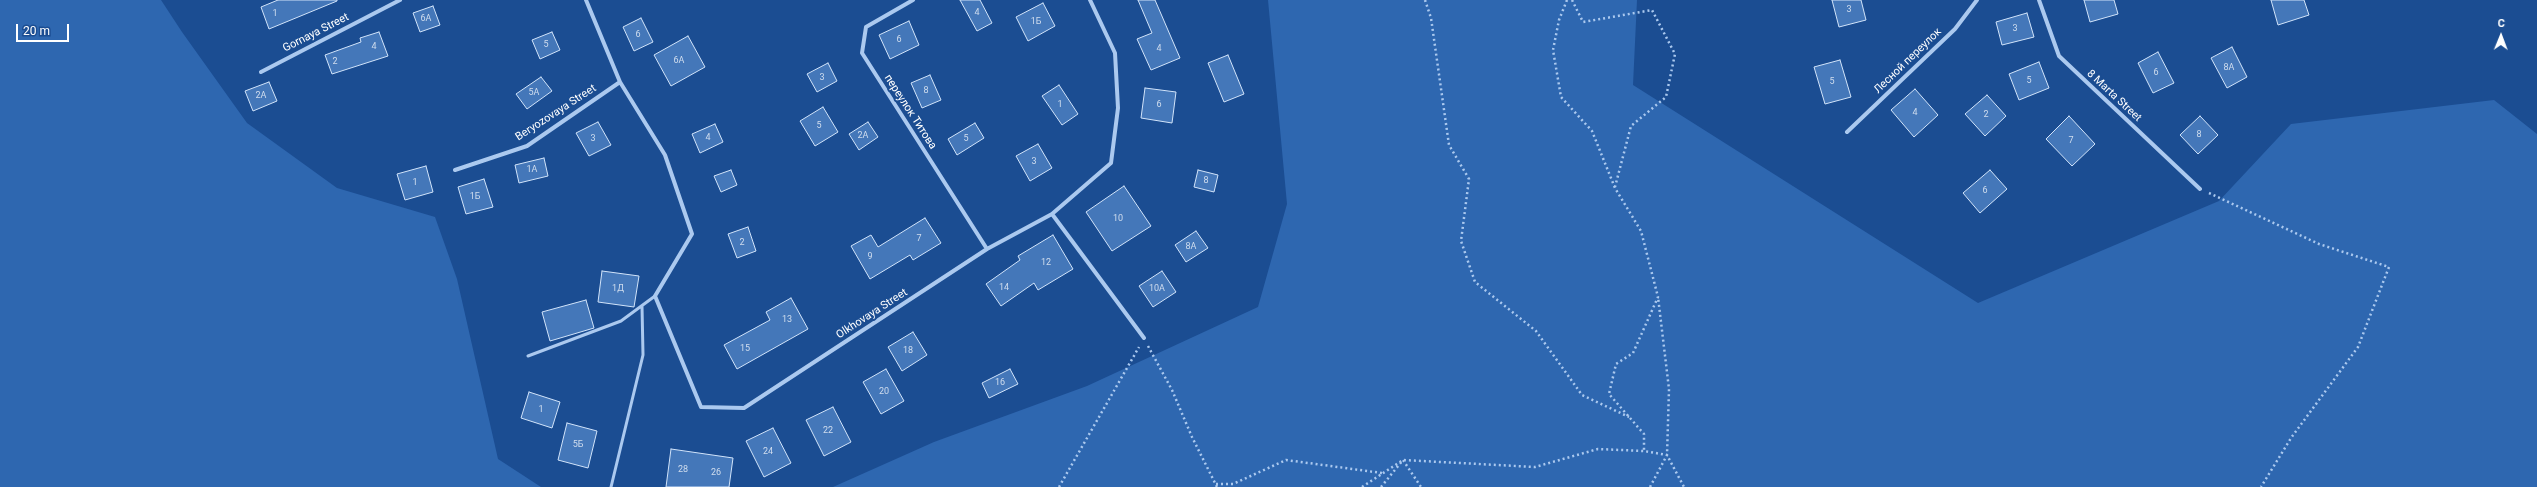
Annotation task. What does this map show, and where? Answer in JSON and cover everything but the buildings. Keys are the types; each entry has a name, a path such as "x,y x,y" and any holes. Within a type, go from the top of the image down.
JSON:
{"street":[{"name":"Gornaya Street","path":"261,72 400,0"},
{"path":"586,0 620,82 665,155 692,234 655,296"},
{"name":"переулок Титова","path":"913,0 866,27 862,53 987,249"},
{"name":"Olkhovaya Street","path":"655,296 701,407 744,408 987,249 1052,214 1110,163 1118,108 1115,53 1090,0"},
{"name":"Лесной переулок","path":"1847,132 1955,29 1977,0"},
{"name":"8 Marta Street","path":"2039,0 2059,56 2200,189"},
{"name":"Beryozovaya Street","path":"455,170 527,146 620,82"},
{"path":"1052,214 1144,338"}],"lane":[{"path":"528,356 621,321 655,296"},
{"path":"611,487 643,355 642,306"}],"path":[{"path":"1425,0 1431,18 1448,145 1470,179 1462,241 1475,282 1536,331 1582,395 1630,418"},
{"path":"1567,0 1559,20 1553,50 1561,97 1592,131 1615,188 1641,231 1658,297 1669,389 1667,455 1650,487"},
{"path":"1572,0 1583,22 1652,10 1675,54 1666,97 1631,126 1615,188"},
{"path":"2200,189 2319,244 2389,267 2358,347 2291,438 2261,487"},
{"path":"1644,451 1644,434 1609,394 1616,364 1633,354 1658,297"},
{"path":"1144,338 1172,390 1192,438 1216,485 1232,484 1286,460 1383,473"},
{"path":"1059,487 1144,338"},
{"path":"1362,487 1403,460 1535,467 1598,449 1644,451 1667,455"},
{"path":"1667,455 1684,487"},
{"path":"1381,487 1403,460"},
{"path":"1403,460 1421,487"}],"shaded area":[{"path":"0,0 161,0 247,123 337,188 435,217 457,279 498,459 541,487 0,487"},
{"path":"1268,0 1637,0 1633,85 1978,303 2219,201 2291,124 2494,100 2537,134 2537,487 833,487 934,442 1087,386 1258,307 1287,204"}]}
